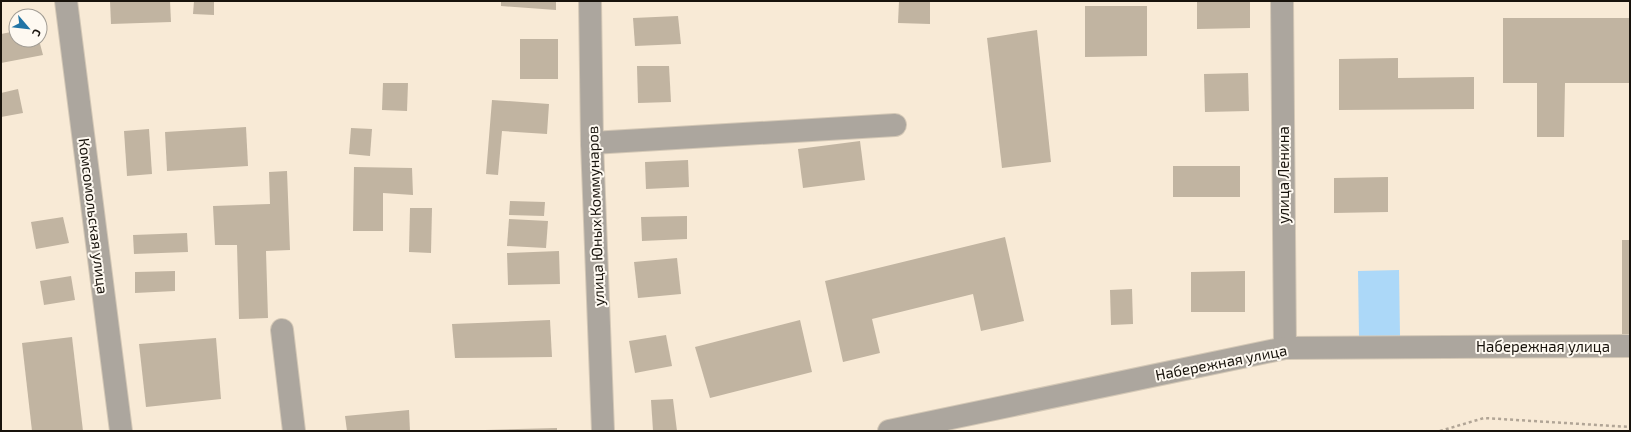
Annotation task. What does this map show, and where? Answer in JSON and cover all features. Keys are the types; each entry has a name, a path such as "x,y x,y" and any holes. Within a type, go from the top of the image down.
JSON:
{"street":[{"name":"Комсомольская улица","path":"66,1 122,431"},
{"name":"улица Юных Коммунаров","path":"590,1 592,143 603,431"},
{"name":"улица Ленина","path":"1282,1 1284,348"},
{"path":"592,143 895,125"},
{"path":"282,330 294,431"},
{"name":"Набережная улица","path":"889,431 1284,348 1630,346"}],"path":[{"path":"1440,431 1484,418 1630,427"}],"water":[{"path":"1399,270 1400,336 1359,337 1358,271"}],"building":[{"path":"110,1 170,1 171,22 111,24"},
{"path":"194,1 214,1 214,15 193,14"},
{"path":"501,1 556,1 556,10 501,6"},
{"path":"899,1 930,1 930,24 898,23"},
{"path":"1197,1 1250,1 1250,28 1197,29"},
{"path":"1085,6 1147,6 1147,56 1085,57"},
{"path":"678,16 681,44 635,46 633,18"},
{"path":"1503,18 1630,18 1630,83 1565,83 1564,137 1537,137 1537,83 1503,83"},
{"path":"1037,30 1051,162 1002,168 987,38"},
{"path":"8,33 8,48 41,48 43,55 1,63 1,34"},
{"path":"520,39 558,39 558,79 520,79"},
{"path":"1398,58 1398,78 1474,77 1474,109 1339,110 1339,59"},
{"path":"637,66 669,66 671,102 638,103"},
{"path":"1248,73 1249,111 1205,112 1204,74"},
{"path":"383,83 408,83 407,111 382,110"},
{"path":"18,89 23,113 1,117 1,93"},
{"path":"492,100 549,104 547,134 502,131 498,175 486,174"},
{"path":"246,127 248,166 167,171 165,132"},
{"path":"351,128 372,129 370,156 349,154"},
{"path":"149,129 152,174 127,176 124,131"},
{"path":"860,141 865,180 803,188 798,149"},
{"path":"688,160 689,187 646,189 645,162"},
{"path":"1173,166 1240,166 1240,197 1173,197"},
{"path":"354,167 412,168 413,195 383,193 383,231 353,231"},
{"path":"287,171 290,250 266,251 268,318 239,319 237,245 215,245 213,206 270,204 269,172"},
{"path":"1388,177 1388,212 1334,213 1334,178"},
{"path":"510,201 545,202 544,216 509,215"},
{"path":"410,208 432,208 431,253 409,252"},
{"path":"687,216 687,239 642,241 641,217"},
{"path":"63,217 69,243 36,249 31,222"},
{"path":"509,219 548,221 546,248 507,246"},
{"path":"187,233 188,252 134,254 133,235"},
{"path":"1005,237 1024,321 981,331 973,294 872,319 880,353 843,362 825,281"},
{"path":"1622,240 1630,240 1630,334 1622,334"},
{"path":"559,251 560,284 508,285 507,253"},
{"path":"677,258 681,294 638,298 634,262"},
{"path":"175,271 175,291 135,293 135,272"},
{"path":"1245,271 1245,312 1191,312 1191,272"},
{"path":"71,276 75,300 44,305 40,281"},
{"path":"1132,289 1133,324 1111,325 1110,290"},
{"path":"550,320 552,357 455,358 452,324"},
{"path":"800,320 812,372 710,398 695,347"},
{"path":"666,335 672,366 635,373 629,341"},
{"path":"72,337 83,431 32,431 22,343"},
{"path":"216,338 221,399 146,407 139,344"},
{"path":"673,399 677,431 653,431 651,400"},
{"path":"409,410 410,431 347,431 345,416"},
{"path":"557,428 557,431 485,431 485,430"}]}
